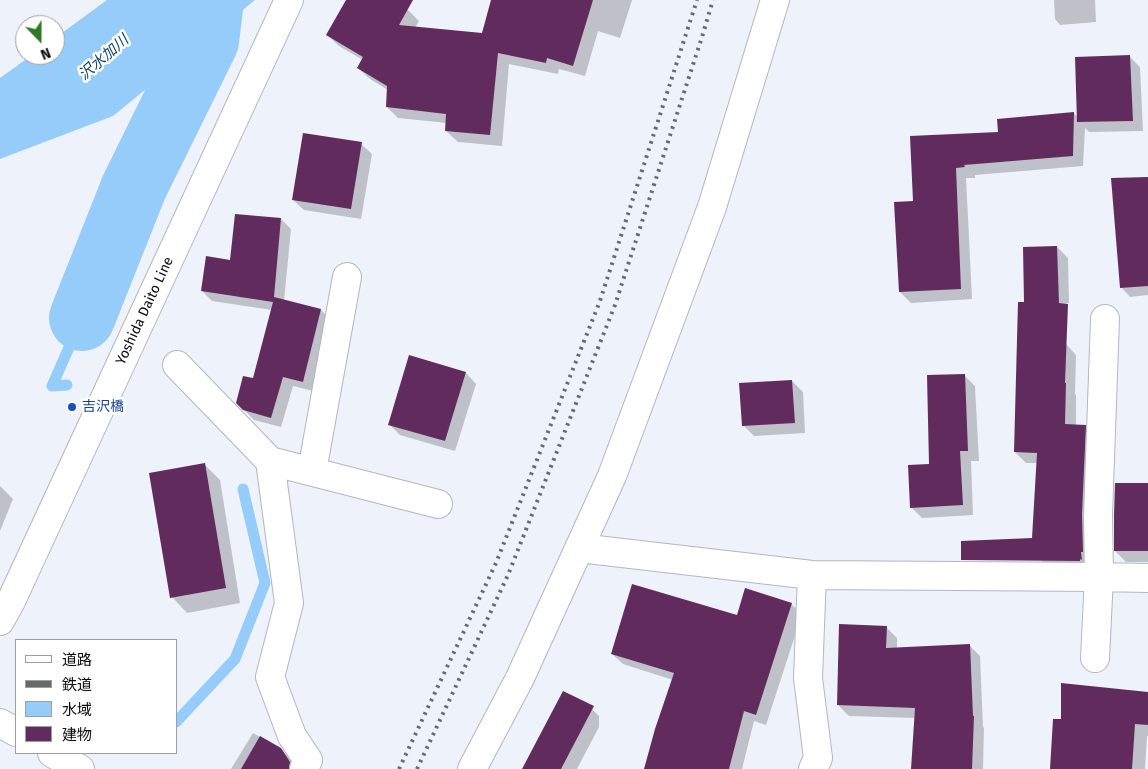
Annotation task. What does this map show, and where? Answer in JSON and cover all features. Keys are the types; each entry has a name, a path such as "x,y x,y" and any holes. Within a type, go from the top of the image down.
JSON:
{"street":[{"name":"Yoshida Daito Line","path":"4,606 289,0"},
{"path":"472,769 520,678 612,476 712,207 775,0"},
{"path":"312,471 347,277"},
{"path":"1095,658 1100,577 1098,515 1105,319"},
{"path":"177,364 270,461 438,504"},
{"path":"270,461 289,603 270,678 292,736 308,760 304,769"},
{"path":"579,548 812,575 1148,578"},
{"path":"812,575 808,678 818,758 813,769"},
{"path":"0,723 15,731"},
{"path":"54,754 80,769"}],"water":[{"name":"沢水加川","path":"107,0 255,0 113,116 0,159 0,78 18,65 65,65 65,31"}],"building":[{"path":"346,0 413,0 399,25 482,33 491,0 593,0 573,66 547,58 546,63 498,53 490,135 445,131 446,114 386,107 387,86 357,68 363,57 326,35"},
{"path":"1130,55 1133,121 1077,122 1075,57"},
{"path":"1074,112 1073,156 964,165 965,167 956,168 961,289 899,292 894,202 913,201 910,136 998,132 997,119"},
{"path":"303,133 362,142 351,209 292,200"},
{"path":"1148,177 1148,286 1120,288 1111,178"},
{"path":"235,214 281,218 274,297 321,309 303,382 283,377 271,418 243,410 236,403 243,376 253,378 273,302 201,291 206,256 230,260"},
{"path":"1057,246 1059,303 1068,304 1065,424 1086,425 1082,560 961,560 961,541 1032,538 1037,453 1014,452 1018,302 1024,302 1023,247"},
{"path":"409,355 466,372 445,441 388,425"},
{"path":"965,374 968,451 960,451 963,505 910,508 908,465 929,464 927,375"},
{"path":"792,380 795,423 742,426 739,383"},
{"path":"205,463 226,588 170,598 149,473"},
{"path":"1115,483 1148,483 1148,551 1114,551"},
{"path":"632,584 737,615 745,588 792,603 756,715 744,711 729,769 644,769 674,673 611,654"},
{"path":"839,624 887,626 886,648 970,644 974,716 972,769 911,769 915,708 837,705"},
{"path":"1061,683 1148,692 1148,725 1135,724 1132,769 1050,769 1053,719 1061,719"},
{"path":"563,691 594,706 561,769 522,769"},
{"path":"260,736 281,748 290,762 289,769 241,769"}],"waterway":[{"path":"82,318 134,187 206,41 211,0"},
{"path":"67,385 52,386 82,318"},
{"path":"178,720 235,659 265,583 243,489"}],"railway":[{"path":"399,769 496,563 600,301 697,0"},
{"path":"417,769 508,575 615,305 713,0"}],"place":[{"name":"吉沢橋","path":"72,407"}]}
